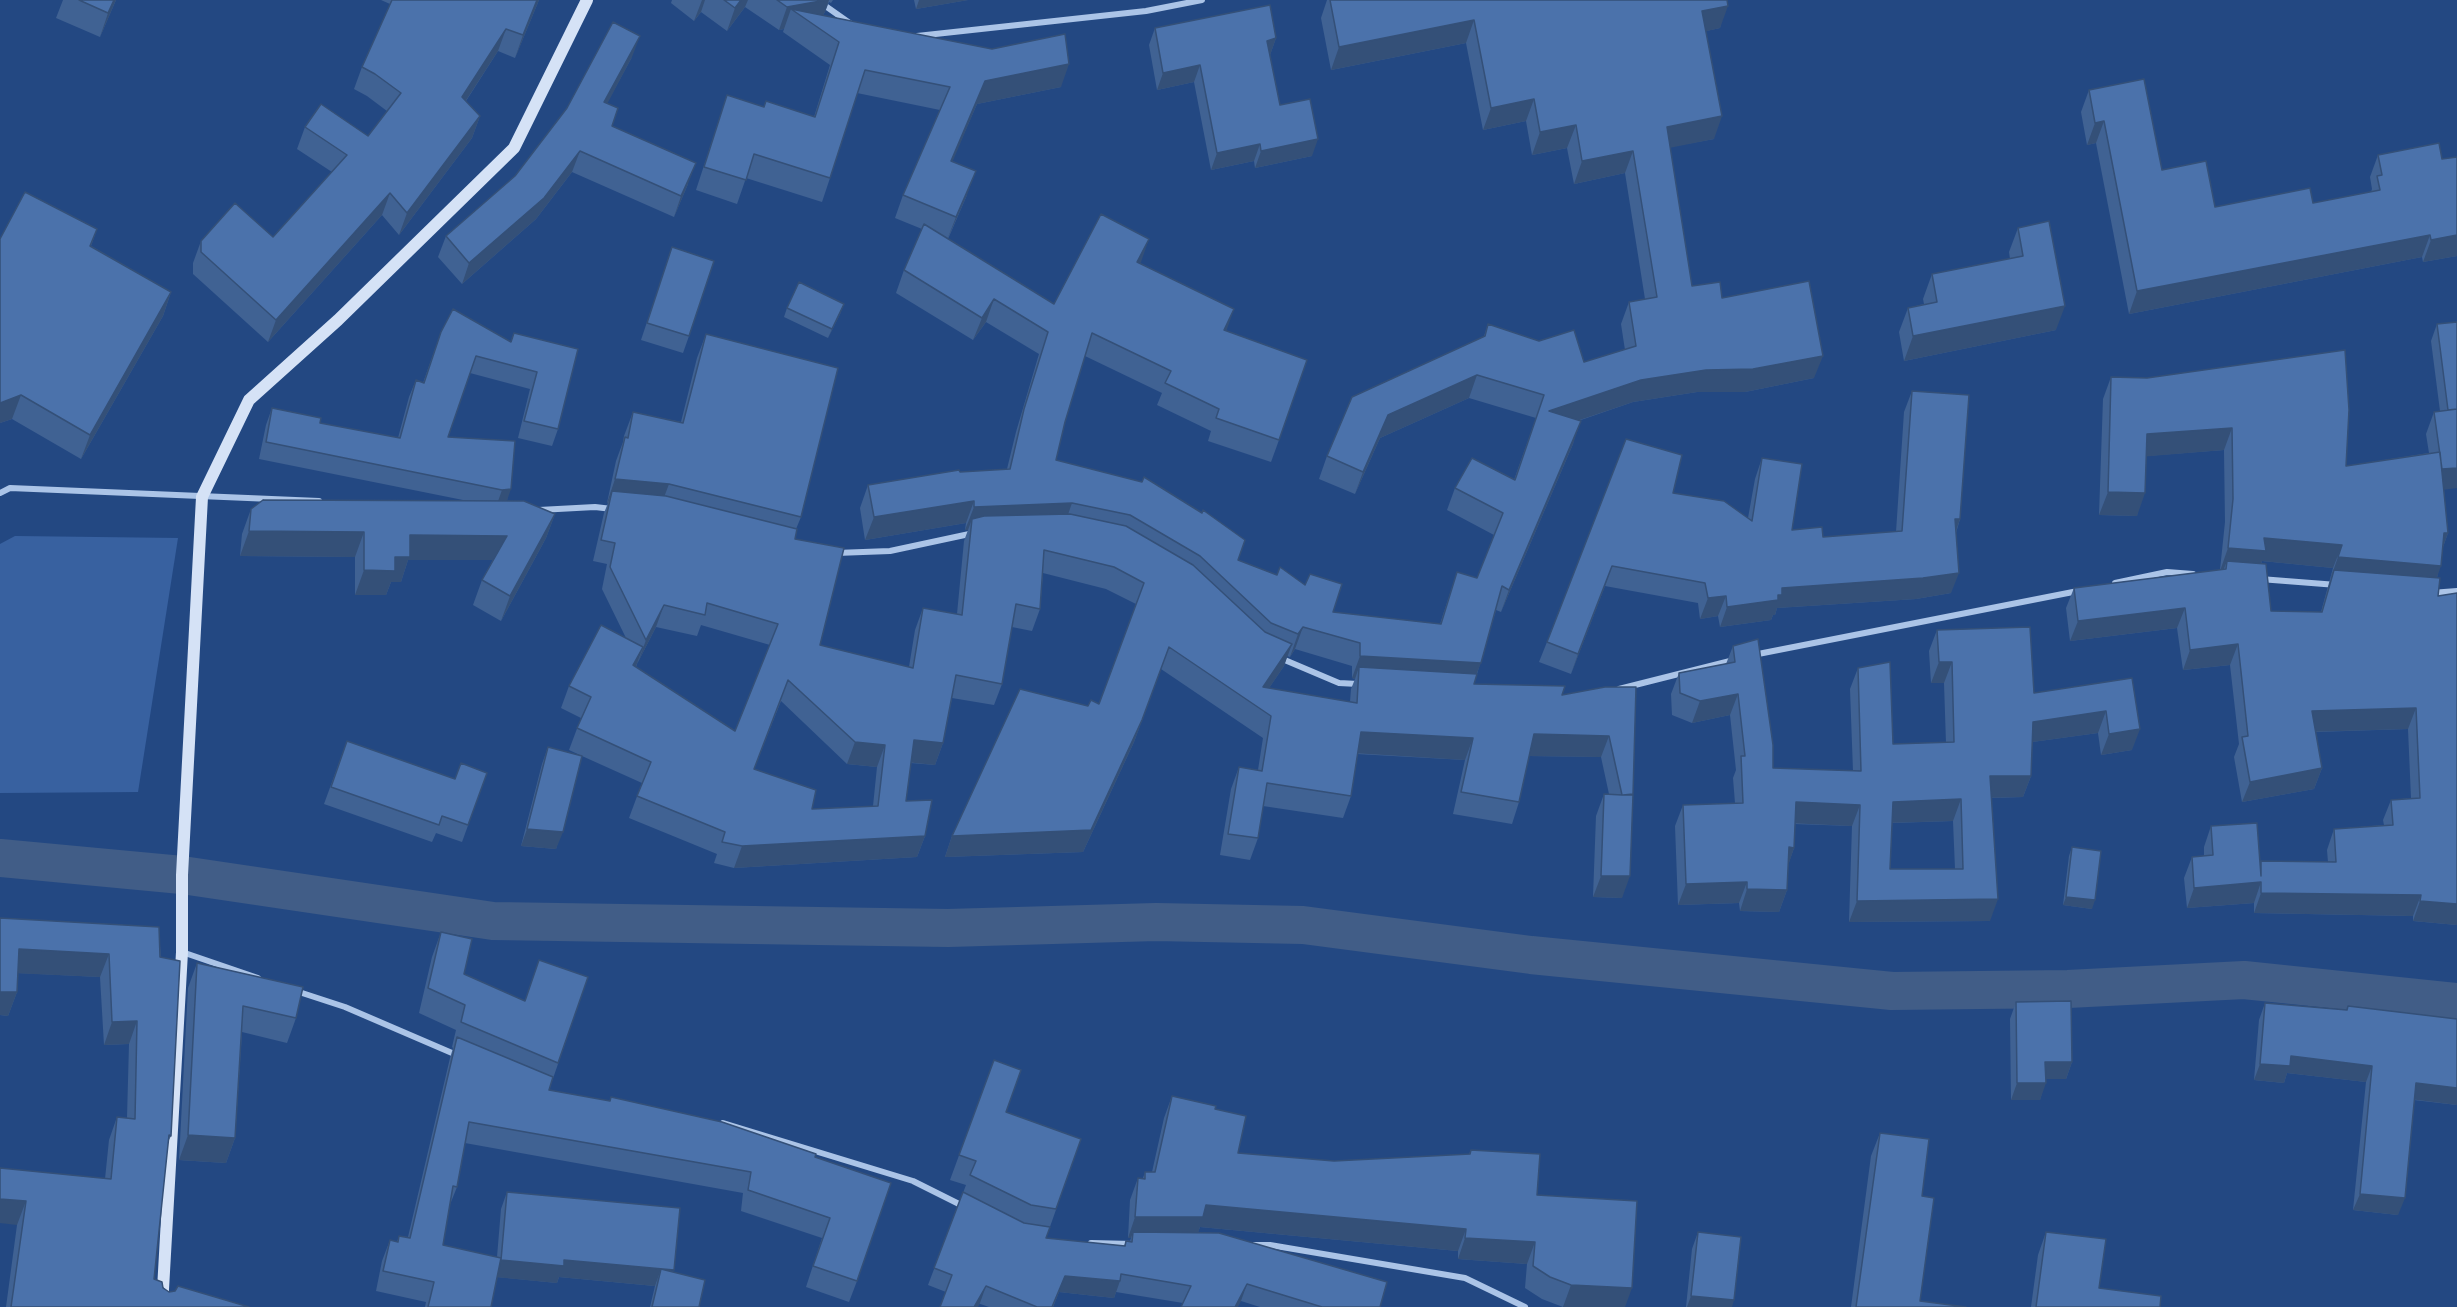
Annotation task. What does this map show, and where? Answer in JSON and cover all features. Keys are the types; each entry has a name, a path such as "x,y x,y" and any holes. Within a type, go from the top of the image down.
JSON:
{"street":[{"path":"162,1307 182,952 182,875 202,497 249,400 338,320 514,148 587,0"},
{"path":"817,0 855,26"},
{"path":"905,36 914,37 1146,11 1202,0"},
{"path":"0,493 10,488 330,502"},
{"path":"529,510 595,507 616,509"},
{"path":"831,553 890,551 975,533 987,533"},
{"path":"2112,584 2167,572 2203,575"},
{"path":"2251,579 2346,586"},
{"path":"1610,691 1779,648 2089,588"},
{"path":"2429,593 2457,591"},
{"path":"1270,654 1339,683 1363,684"},
{"path":"182,952 268,981"},
{"path":"290,989 345,1007 461,1057"},
{"path":"710,1121 734,1125 913,1180 977,1213"},
{"path":"1085,1243 1143,1244"},
{"path":"1247,1245 1270,1245 1465,1278 1525,1307"}],"shaded area":[{"path":"15,536 178,538 138,792 0,793 0,544"}],"building":[{"path":"79,0 114,0 108,13"},
{"path":"392,0 537,0 523,35 506,29 462,97 480,116 407,213 390,193 276,320 201,252 201,241 235,203 273,237 347,155 305,127 321,104 368,136 401,93 362,67"},
{"path":"724,0 741,0 735,8"},
{"path":"777,0 826,0 787,7"},
{"path":"1330,0 1727,0 1728,6 1702,11 1722,116 1667,127 1692,286 1720,282 1722,298 1809,281 1823,356 1753,369 1706,370 1641,380 1549,411 1581,421 1509,590 1502,586 1481,663 1360,656 1360,643 1303,627 1298,634 1271,623 1200,556 1130,515 1072,503 974,507 974,501 874,517 868,485 959,470 960,472 1010,469 1024,409 1048,332 994,299 982,318 904,270 924,224 1054,304 1101,214 1149,239 1137,262 1234,309 1224,330 1307,360 1279,440 1216,418 1219,409 1165,383 1171,371 1092,333 1056,460 1142,482 1144,477 1202,513 1203,510 1245,540 1238,560 1277,575 1280,567 1305,585 1310,574 1342,584 1333,612 1441,624 1457,572 1477,578 1503,513 1455,488 1472,458 1515,480 1544,395 1477,375 1388,415 1363,472 1327,456 1352,397 1485,336 1488,324 1539,341 1574,330 1584,362 1636,346 1629,302 1657,297 1633,151 1582,161 1576,125 1540,132 1534,99 1491,108 1474,20 1339,47"},
{"path":"1270,5 1276,38 1267,41 1280,105 1310,99 1318,139 1261,151 1260,144 1217,153 1200,65 1163,73 1155,28"},
{"path":"791,9 992,49 1065,34 1069,64 985,81 951,161 976,171 956,217 903,195 950,87 865,70 830,178 754,154 746,180 704,167 727,95 764,107 766,101 815,117 839,42"},
{"path":"613,22 640,36 604,102 618,108 612,126 696,163 681,196 580,151 544,198 469,263 446,236 515,176 567,108"},
{"path":"2144,79 2162,170 2206,161 2215,207 2310,188 2313,203 2380,190 2377,176 2382,175 2378,155 2439,143 2442,159 2457,157 2457,235 2431,240 2430,235 2137,291 2104,121 2095,123 2089,90"},
{"path":"25,192 97,229 90,246 171,292 90,435 21,395 0,403 0,239"},
{"path":"2049,221 2065,306 1913,336 1908,308 1937,302 1932,274 2023,256 2018,228"},
{"path":"672,247 714,261 689,336 647,323"},
{"path":"799,282 844,304 832,329 787,308"},
{"path":"453,309 511,342 514,333 578,349 558,429 524,421 537,372 476,356 448,437 515,441 511,489 502,490 266,442 272,408 321,418 320,423 400,438 416,380 424,383 441,332"},
{"path":"2457,322 2457,409 2448,410 2437,324"},
{"path":"706,334 838,368 801,517 669,484 615,479 625,437 628,438 633,412 683,423"},
{"path":"2345,350 2349,410 2346,466 2440,452 2448,533 2444,533 2441,566 2338,557 2342,545 2264,538 2266,551 2228,548 2233,499 2232,428 2147,434 2145,493 2108,492 2111,377 2147,378"},
{"path":"1912,391 1969,395 1960,519 1955,519 1959,573 1923,578 1782,588 1782,595 1778,595 1778,600 1727,607 1726,596 1708,598 1705,583 1612,566 1578,654 1547,642 1626,439 1682,455 1673,493 1724,501 1752,521 1762,458 1802,464 1792,530 1822,527 1823,537 1902,531"},
{"path":"2457,409 2457,468 2442,469 2434,412"},
{"path":"612,491 666,496 797,529 795,539 844,548 820,645 913,668 923,608 962,615 972,519 984,516 1070,514 1126,526 1193,565 1265,632 1292,644 1263,687 1357,703 1359,667 1477,674 1474,684 1565,686 1562,695 1605,687 1636,687 1633,794 1623,795 1633,795 1630,876 1601,876 1604,794 1622,795 1609,736 1534,734 1519,802 1461,792 1473,738 1361,732 1351,796 1267,783 1258,838 1228,834 1239,767 1262,771 1271,716 1169,647 1142,720 1091,830 952,836 1020,689 1088,706 1091,700 1099,704 1144,583 1114,567 1044,550 1040,609 1016,604 1002,684 956,675 943,743 914,740 906,801 932,800 925,836 742,846 722,842 725,832 637,796 651,762 577,728 591,697 569,686 601,625 643,647 633,665 735,731 778,624 707,603 705,615 664,605 646,640 610,567 615,543 601,540","holes":["788,680 855,742 885,745 878,806 812,809 816,790 754,769"]},
{"path":"263,500 524,501 555,514 510,596 482,580 507,536 410,535 410,557 395,557 395,571 364,570 364,532 249,531 251,509"},
{"path":"2227,561 2266,564 2271,611 2322,612 2334,570 2440,578 2438,596 2457,593 2457,904 2420,901 2421,895 2261,893 2261,882 2194,888 2192,857 2213,855 2211,826 2257,823 2261,876 2261,861 2336,862 2334,829 2393,825 2391,800 2420,798 2416,708 2312,711 2322,768 2250,782 2242,737 2248,736 2238,644 2190,650 2185,608 2078,621 2074,588 2226,569"},
{"path":"2030,627 2034,693 2132,678 2140,729 2109,734 2106,711 2033,722 2031,776 1990,776 1998,899 1857,901 1860,805 1796,802 1794,848 1789,847 1787,890 1747,889 1747,882 1686,884 1683,805 1743,803 1741,756 1745,756 1738,694 1700,701 1680,693 1679,673 1735,662 1733,646 1758,639 1773,745 1773,768 1861,771 1858,668 1890,662 1893,744 1954,742 1952,662 1939,662 1937,630","holes":["1961,799 1963,869 1890,869 1893,802"]},
{"path":"347,741 455,779 461,763 487,773 468,825 442,816 439,825 331,787"},
{"path":"548,747 582,756 563,832 527,829"},
{"path":"2072,847 2101,851 2095,900 2066,897"},
{"path":"0,918 159,927 160,957 180,961 171,1136 169,1135 154,1279 162,1282 163,1288 169,1292 175,1291 178,1286 249,1307 11,1307 26,1201 0,1199 0,1168 111,1179 117,1117 135,1119 137,1021 112,1022 109,954 19,949 17,992 0,992"},
{"path":"441,932 472,939 464,974 525,1001 539,960 588,977 558,1063 461,1022 465,1005 428,988"},
{"path":"197,963 303,987 296,1018 243,1006 235,1138 188,1135"},
{"path":"2071,1001 2072,1062 2045,1062 2046,1083 2017,1083 2016,1002"},
{"path":"2265,1003 2347,1010 2348,1006 2457,1019 2457,1088 2416,1083 2405,1198 2360,1194 2372,1066 2291,1056 2290,1066 2260,1064"},
{"path":"457,1037 553,1077 549,1090 610,1101 611,1097 722,1122 816,1154 815,1157 891,1183 857,1281 813,1266 830,1218 748,1190 751,1172 469,1122 457,1187 453,1186 443,1245 501,1258 491,1307 428,1307 434,1282 383,1271 390,1240 398,1242 399,1236 410,1238"},
{"path":"994,1060 1021,1070 1006,1112 1081,1139 1056,1209 1031,1205 970,1175 976,1161 959,1155"},
{"path":"1172,1096 1216,1106 1215,1109 1246,1116 1238,1153 1334,1161 1470,1154 1471,1150 1540,1154 1537,1195 1637,1201 1632,1288 1571,1285 1550,1277 1533,1266 1535,1242 1465,1238 1466,1229 1206,1205 1203,1217 1135,1217 1138,1178 1145,1179 1145,1172 1155,1172"},
{"path":"1880,1133 1929,1139 1922,1196 1934,1198 1920,1301 1966,1307 1856,1307"},
{"path":"507,1192 680,1208 674,1270 564,1260 564,1266 501,1260"},
{"path":"963,1192 1024,1223 1050,1227 1046,1238 1125,1246 1126,1241 1132,1242 1133,1232 1219,1233 1387,1282 1380,1307 1322,1307 1247,1284 1235,1307 1181,1307 1191,1286 1121,1274 1120,1281 1065,1276 1052,1307 1037,1307 986,1286 974,1307 940,1307 952,1275 934,1268"},
{"path":"1698,1232 1741,1237 1734,1300 1691,1296"},
{"path":"2046,1232 2106,1239 2099,1288 2161,1296 2160,1307 2036,1307"},
{"path":"661,1269 705,1280 699,1307 652,1307"}],"waterway":[{"path":"0,858 182,875 493,921 948,928 1156,922 1303,925 1531,955 1892,991 2068,989 2244,980 2457,1002"}]}
